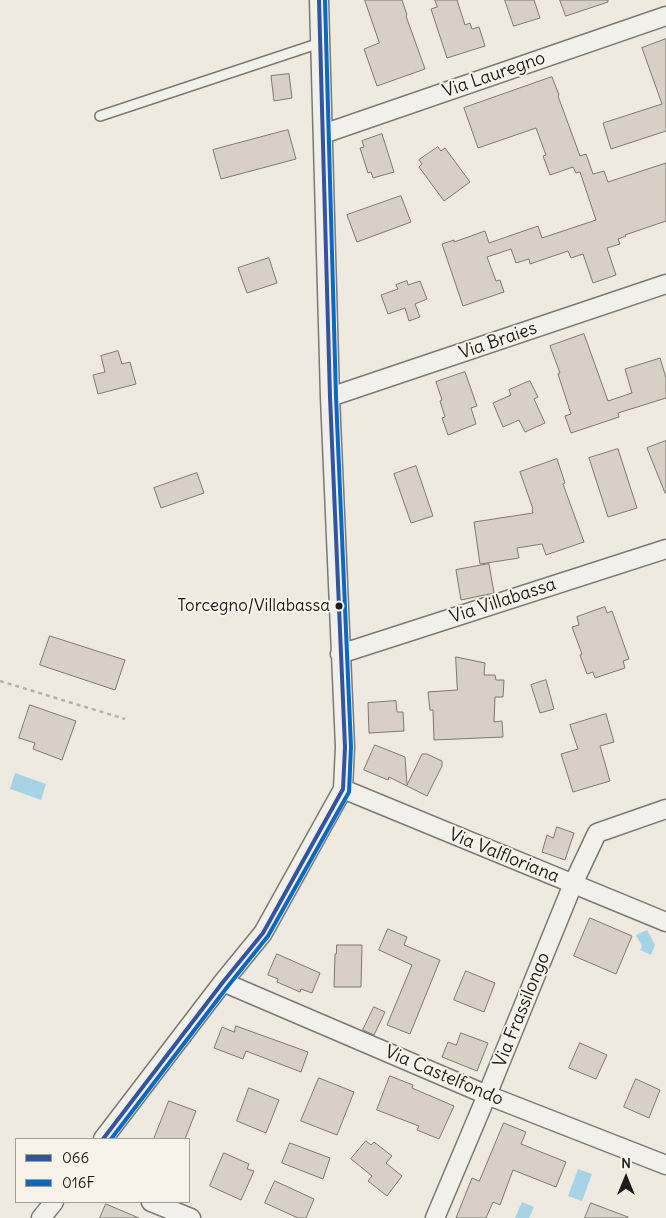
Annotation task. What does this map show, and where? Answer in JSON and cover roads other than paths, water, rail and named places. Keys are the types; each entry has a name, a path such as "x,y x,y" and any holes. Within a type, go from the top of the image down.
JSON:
{"street":[{"path":"104,1138 223,982 263,933 343,789 345,747 330,398 319,0"},
{"name":"Via Lauregno","path":"323,134 666,16"},
{"name":"Via Braies","path":"330,398 666,284"},
{"name":"Via Villabassa","path":"340,654 666,549"},
{"name":"Via Valfloriana","path":"343,789 666,922"},
{"name":"Via Frassilongo","path":"435,1218 573,884 597,833 666,809"},
{"name":"Via Castelfondo","path":"223,982 487,1095 666,1165"},
{"path":"41,1218 53,1203"},
{"path":"153,1203 190,1218"}],"lane":[{"path":"100,116 320,43"}],"water":[{"path":"15,773 46,784 41,800 10,789"},
{"path":"647,930 655,945 651,955 640,950 642,946 636,935"},
{"path":"578,1169 592,1174 582,1201 568,1196"},
{"path":"522,1202 534,1207 529,1218 515,1218"}],"place":[{"name":"Torcegno/Villabassa","path":"339,606"}]}
